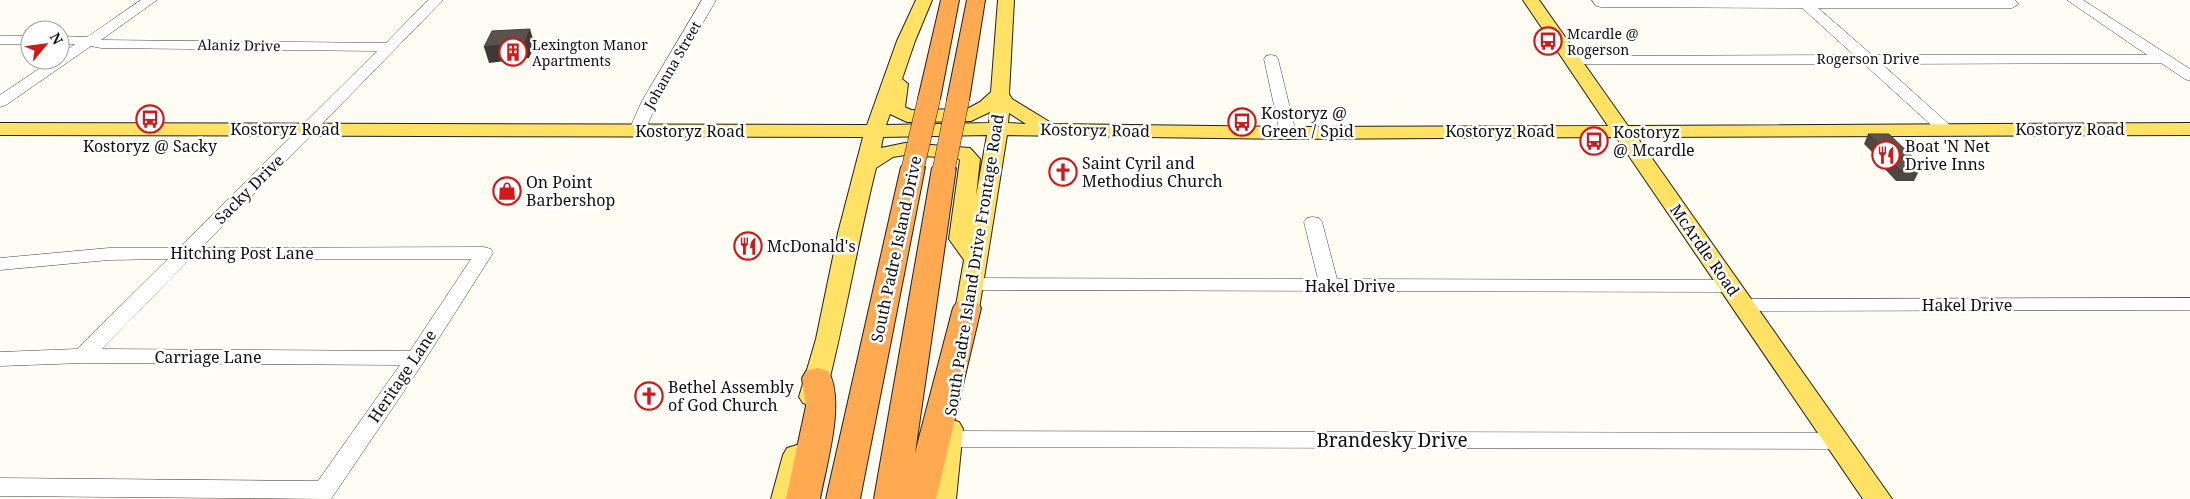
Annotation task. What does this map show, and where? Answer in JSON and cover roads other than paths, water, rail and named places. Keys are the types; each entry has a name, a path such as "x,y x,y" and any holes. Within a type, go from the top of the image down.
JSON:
{"highway":[{"name":"South Padre Island Drive","path":"843,499 950,0"},
{"name":"South Padre Island Drive","path":"891,499 944,168 976,0"},
{"path":"919,499 971,284"},
{"path":"803,499 821,406 816,378"}],"main road":[{"path":"785,499 828,339 849,233 874,130 906,41 924,0"},
{"name":"South Padre Island Drive Frontage Road","path":"942,499 947,439 998,129 1006,0"},
{"name":"McArdle Road","path":"1531,0 1878,499"},
{"path":"906,41 894,109 907,116 971,115 987,106 1000,94 1004,102 1049,130"},
{"name":"Kostoryz Road","path":"0,129 998,129 1288,132 2190,129"},
{"path":"866,165 887,152 905,149 962,152 970,159 960,239 971,284"}],"street":[{"path":"0,102 150,0"},
{"name":"Sacky Drive","path":"82,356 436,0"},
{"name":"Johanna Street","path":"637,130 650,101 709,0"},
{"path":"1599,0 1601,2 2012,4 2006,0"},
{"path":"2074,0 2190,76"},
{"path":"1804,2 1946,130"},
{"path":"0,40 20,40"},
{"name":"Alaniz Drive","path":"70,41 101,44 389,47"},
{"name":"Rogerson Drive","path":"1573,60 2163,58"},
{"path":"1271,59 1288,132"},
{"path":"1313,222 1329,286"},
{"name":"Hitching Post Lane","path":"0,264 109,254 484,253"},
{"name":"Heritage Lane","path":"321,494 416,358 484,253"},
{"name":"Hakel Drive","path":"971,284 1730,286"},
{"name":"Hakel Drive","path":"1744,305 2190,304"},
{"name":"Carriage Lane","path":"0,359 82,356 416,358"},
{"name":"Brandesky Drive","path":"947,439 1837,440"},
{"path":"0,487 321,494"}],"place":[{"name":"Mcardle @ Rogerson","path":"1548,41"},
{"name":"Lexington Manor Apartments","path":"513,52"},
{"name":"Kostoryz @ Sacky","path":"150,119"},
{"name":"Kostoryz @ Green / Spid","path":"1242,122"},
{"name":"Kostoryz @ Mcardle","path":"1594,141"},
{"name":"Boat 'N Net Drive Inns","path":"1886,155"},
{"name":"Saint Cyril and Methodius Church","path":"1063,172"},
{"name":"On Point Barbershop","path":"507,191"},
{"name":"McDonald's","path":"748,246"},
{"name":"Bethel Assembly of God Church","path":"649,396"}]}
